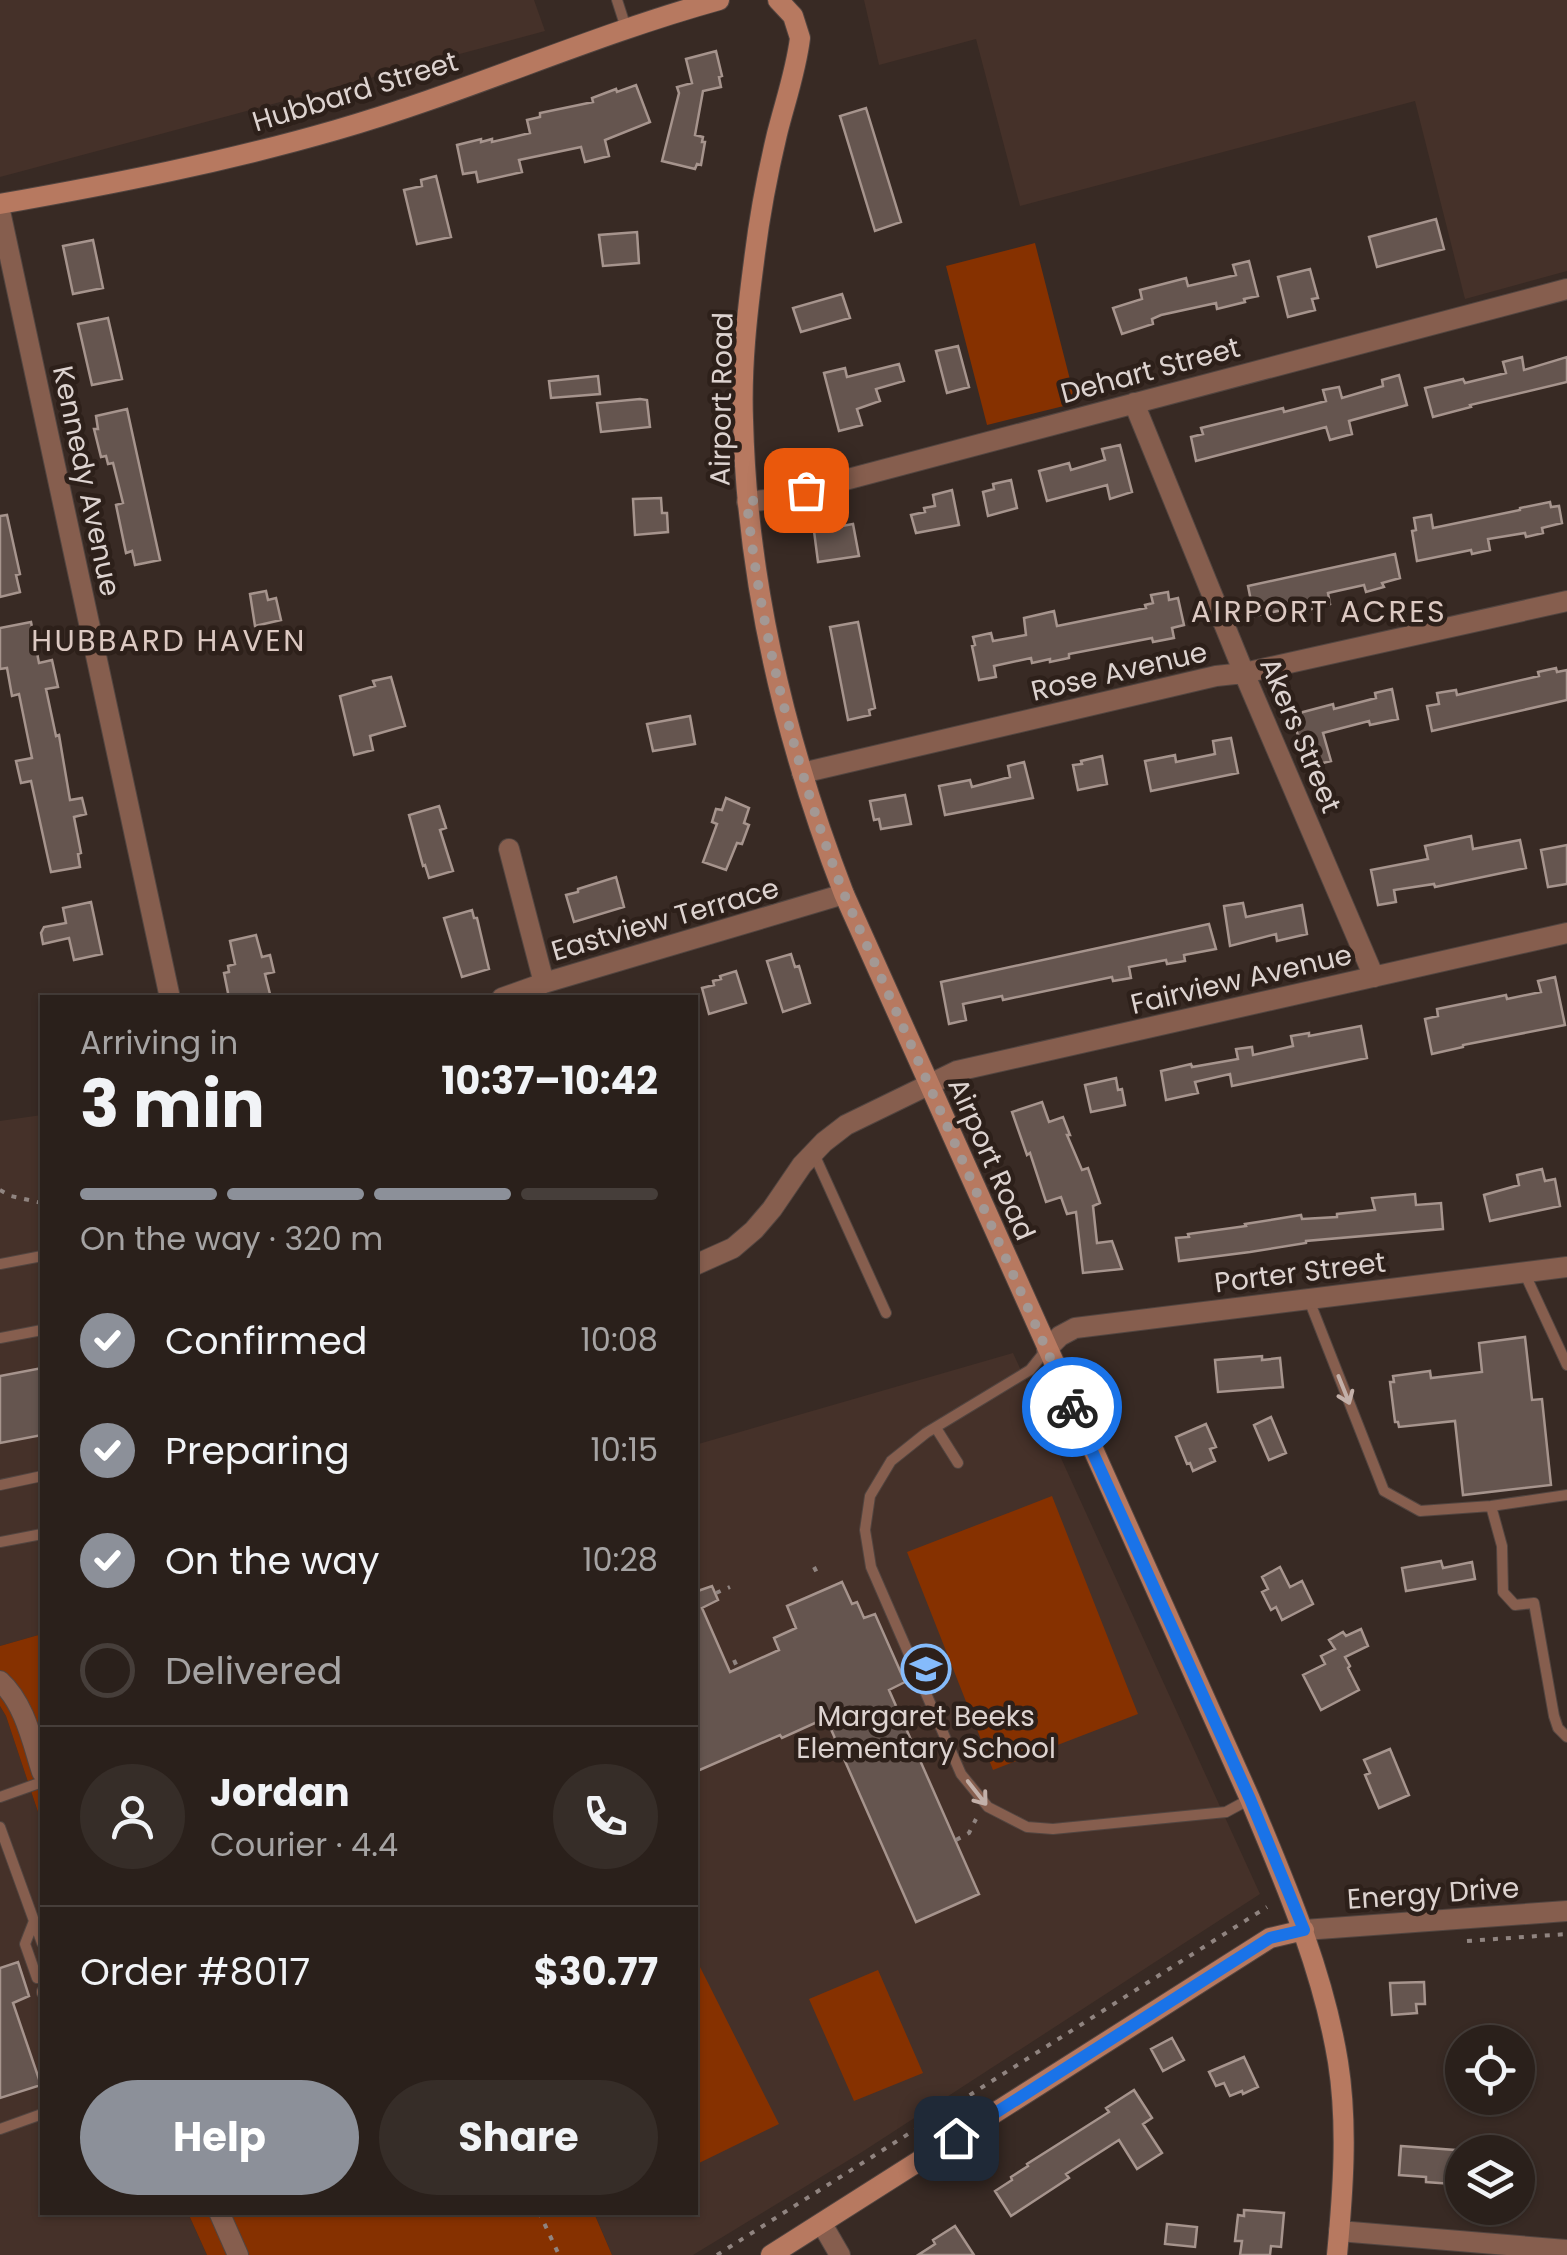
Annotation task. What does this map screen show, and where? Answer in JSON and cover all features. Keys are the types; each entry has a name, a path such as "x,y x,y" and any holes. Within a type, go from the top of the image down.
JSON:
{"street":[{"name":"Hubbard Street","path":"0,207 139,179 335,130 719,0"},
{"name":"Airport Road","path":"779,0 794,16 800,38 768,176 748,311 743,418 747,502 766,620 802,773 844,894 1250,1799 1304,1930 1338,2066 1343,2128 1337,2255"},
{"name":"Kennedy Avenue","path":"0,207 169,995"},
{"name":"Dehart Street","path":"747,502 1567,289"},
{"name":"Akers Street","path":"1134,403 1374,977"},
{"name":"Rose Avenue","path":"802,773 1197,680 1567,600"},
{"path":"508,849 544,983"},
{"name":"Eastview Terrace","path":"510,995 844,894"},
{"name":"Fairview Avenue","path":"698,1264 733,1248 754,1230 802,1165 846,1126 957,1071 1567,934"},
{"name":"Porter Street","path":"1046,1349 1075,1328 1567,1266"},
{"path":"0,1682 21,1709 40,1766"},
{"name":"Energy Drive","path":"1304,1930 1567,1912"},
{"path":"771,2255 1270,1938 1304,1930"},
{"path":"220,2215 238,2255"},
{"path":"822,2224 840,2255"},
{"path":"1339,2231 1567,2250"}],"lane":[{"path":"617,0 626,29"},
{"path":"814,1153 886,1313"},
{"path":"0,1264 40,1256"},
{"path":"1524,1272 1567,1364"},
{"path":"1308,1299 1384,1491 1420,1511 1567,1495"},
{"path":"0,1338 40,1330"},
{"path":"1046,1349 1030,1370 890,1461 870,1496 865,1530 871,1567 961,1774 988,1807 1027,1826 1052,1830 1226,1812 1250,1799"},
{"path":"936,1428 958,1463"},
{"path":"0,1485 40,1476"},
{"path":"1492,1506 1502,1546 1503,1592 1515,1604 1534,1603 1554,1716 1567,1738"},
{"path":"0,1542 40,1534"},
{"path":"0,1797 40,1783"},
{"path":"0,1827 40,1937"},
{"path":"34,1920 25,1944 37,1978"},
{"path":"0,2128 40,2115"}],"path":[{"path":"0,1190 40,1203"},
{"path":"814,1567 818,1575"},
{"path":"716,1593 730,1588"},
{"path":"734,1660 738,1669"},
{"path":"956,1840 969,1833 976,1819"},
{"path":"716,2255 1267,1907"},
{"path":"539,2215 559,2255"}],"shaded area":[{"path":"0,0 534,0 545,31 0,177"},
{"path":"864,0 1567,0 1567,271 1465,299 1415,101 1020,206 976,39 879,65"},
{"path":"1035,243 1076,403 987,425 946,266"},
{"path":"40,1115 40,1635 0,1646 0,1121"},
{"name":"Margaret Beeks Elementary School","path":"1013,1353 1260,1894 862,2152 693,2255 612,2255 595,2215 698,2215 698,1444"},
{"path":"1052,1496 1138,1714 993,1770 907,1552"},
{"path":"40,1635 40,1818 0,1706 0,1646"},
{"path":"0,1706 40,1818 40,2215 189,2215 207,2255 0,2255"},
{"path":"698,1963 779,2124 698,2164"},
{"path":"878,1970 923,2073 854,2101 809,1999"},
{"path":"189,2215 595,2215 612,2255 207,2255"}],"building":[{"path":"716,51 721,87 703,91 695,135 705,142 701,165 697,164 695,169 662,161 679,93 677,87 692,83 686,59"},
{"path":"636,85 650,122 605,140 609,156 585,162 581,147 519,160 522,172 478,182 476,172 463,174 457,145 530,133 527,120 540,117 540,113 593,102 592,98"},
{"path":"866,108 901,222 875,231 840,116"},
{"path":"436,176 451,237 417,244 404,190 422,186 421,180"},
{"path":"1436,219 1444,249 1377,267 1369,237"},
{"path":"637,232 639,263 603,266 599,235"},
{"path":"93,240 103,288 73,294 63,246"},
{"path":"1249,261 1258,296 1217,309 1216,303 1161,315 1152,319 1153,324 1122,334 1113,308 1142,299 1140,290 1186,278 1188,286 1236,275 1233,265"},
{"path":"1310,269 1318,298 1312,299 1315,310 1288,317 1278,277"},
{"path":"842,294 850,318 801,332 793,308"},
{"path":"108,318 122,379 92,385 78,324"},
{"path":"958,346 969,387 947,393 936,351"},
{"path":"1522,357 1524,370 1567,357 1567,382 1433,417 1425,388 1506,373 1503,362"},
{"path":"899,364 904,381 876,389 880,401 857,409 862,425 839,431 824,373 845,368 847,377"},
{"path":"1399,375 1407,405 1349,421 1352,434 1330,440 1326,427 1196,461 1191,437 1203,434 1201,428 1326,401 1323,390 1339,387 1342,398 1383,386 1382,380"},
{"path":"598,376 600,394 551,398 549,381"},
{"path":"647,400 650,427 601,432 597,403"},
{"path":"127,409 160,560 135,565 132,551 126,553 116,505 123,503 113,463 108,464 106,456 101,457 94,429 98,429 96,416"},
{"path":"1120,445 1132,492 1110,499 1107,485 1047,501 1039,471 1069,463 1071,470 1105,460 1102,449"},
{"path":"1011,480 1017,508 988,516 983,492 994,489 993,484"},
{"path":"952,490 959,525 916,533 911,515 935,506 933,495"},
{"path":"661,498 668,532 635,535 633,499"},
{"path":"1550,502 1551,507 1559,506 1562,523 1542,528 1543,533 1488,539 1490,550 1417,561 1414,518 1431,515 1433,528"},
{"path":"7,515 20,592 0,597 0,516"},
{"path":"853,524 859,556 818,562 814,531"},
{"path":"1395,554 1400,578 1382,583 1384,587 1366,592 1364,585 1328,593 1330,604 1254,616 1248,586"},
{"path":"266,591 268,600 276,598 281,620 255,626 250,594"},
{"path":"1168,592 1169,600 1178,598 1184,625 1172,628 1174,638 1153,642 1152,638 1069,654 1069,658 1050,662 1032,663 1031,658 994,666 996,677 979,680 973,637 991,633 993,641 1026,635 1024,618 1054,611 1057,626 1146,608 1145,605 1153,603 1151,595"},
{"path":"31,622 39,663 52,660 58,687 46,689 70,800 82,798 86,814 74,817 80,867 51,872 31,781 21,783 16,761 32,758 19,694 12,696 7,668 0,669 0,628"},
{"path":"858,622 875,708 869,710 870,715 848,720 830,627"},
{"path":"1556,668 1557,672 1567,670 1567,700 1432,731 1427,706 1439,704 1437,693 1456,690 1457,695 1539,676 1538,672"},
{"path":"391,677 405,726 370,736 373,750 354,755 340,696"},
{"path":"1392,689 1398,719 1370,725 1369,721 1323,733 1331,761 1311,766 1292,715 1333,704 1334,709 1376,698 1375,693"},
{"path":"690,716 695,744 653,751 647,724"},
{"path":"1231,738 1238,773 1151,791 1145,761 1175,755 1176,762 1215,754 1213,741"},
{"path":"1102,756 1107,784 1078,790 1073,765"},
{"path":"1024,762 1033,798 945,815 939,786 970,780 972,787 1010,777 1008,766"},
{"path":"905,795 911,824 881,829 879,819 874,820 870,801"},
{"path":"726,798 749,808 744,823 749,825 726,870 703,862 717,824 712,822 716,809 722,810"},
{"path":"439,806 446,828 440,830 453,871 429,878 409,815"},
{"path":"1471,836 1473,849 1520,840 1526,868 1435,887 1434,884 1394,890 1396,902 1378,905 1371,870 1428,859 1425,846"},
{"path":"1567,845 1567,884 1548,887 1541,850"},
{"path":"616,877 624,907 574,922 566,895"},
{"path":"91,902 102,954 74,960 69,938 43,944 44,927 66,923 63,908"},
{"path":"1243,903 1246,917 1302,905 1307,934 1277,941 1276,934 1230,946 1224,906"},
{"path":"472,910 489,969 462,977 444,918"},
{"path":"1209,924 1216,949 1184,955 1185,961 1167,964 1166,960 1129,967 1131,978 1113,981 1112,977 1003,1000 1002,996 963,1004 966,1020 949,1024 941,982"},
{"path":"256,935 262,957 270,955 274,972 265,974 270,995 228,995 224,973 235,964 230,941"},
{"path":"791,954 795,967 799,966 810,1003 783,1012 767,961"},
{"path":"736,971 746,1003 709,1014 702,988"},
{"path":"1555,977 1565,1025 1432,1054 1425,1019 1438,1016 1437,1009 1541,992 1538,981"},
{"path":"1361,1026 1367,1058 1232,1086 1230,1074 1195,1082 1198,1093 1166,1100 1161,1071 1238,1059 1236,1049 1252,1047 1253,1055 1293,1046 1291,1036"},
{"path":"1116,1078 1125,1105 1091,1112 1085,1085"},
{"path":"1042,1102 1049,1122 1063,1117 1082,1170 1088,1168 1100,1203 1093,1206 1097,1243 1112,1241 1122,1269 1083,1273 1076,1212 1067,1214 1061,1197 1046,1202 1012,1112"},
{"path":"1542,1169 1545,1181 1555,1179 1560,1206 1490,1221 1484,1195 1519,1185 1517,1175"},
{"path":"1415,1194 1416,1205 1441,1203 1443,1229 1306,1241 1179,1261 1176,1238 1189,1237 1188,1234 1301,1215 1302,1219 1337,1217 1375,1210 1372,1198"},
{"path":"1525,1337 1532,1400 1542,1399 1551,1485 1463,1495 1455,1421 1399,1427 1390,1382 1394,1382 1393,1376 1430,1371 1431,1378 1482,1372 1479,1343"},
{"path":"1262,1356 1262,1360 1280,1358 1283,1387 1218,1392 1215,1360"},
{"path":"40,1368 40,1435 0,1443 0,1376"},
{"path":"1271,1417 1286,1453 1269,1460 1254,1425"},
{"path":"1206,1424 1216,1447 1210,1449 1215,1461 1193,1471 1176,1437"},
{"path":"1441,1561 1443,1568 1472,1562 1475,1579 1406,1591 1402,1568"},
{"path":"1280,1567 1290,1587 1302,1581 1313,1604 1282,1620 1276,1607 1271,1610 1262,1592 1268,1589 1262,1577"},
{"path":"842,1582 864,1618 875,1614 905,1682 889,1690 979,1894 916,1922 826,1718 698,1771 698,1591 712,1586 718,1600 702,1608 730,1672 779,1650 774,1638 796,1628 787,1606"},
{"path":"1361,1629 1368,1646 1345,1657 1359,1690 1321,1710 1303,1675 1325,1664 1321,1656 1335,1649 1329,1640 1343,1632 1346,1636"},
{"path":"1390,1749 1409,1795 1379,1808 1365,1775 1370,1773 1364,1760"},
{"path":"18,1962 29,1996 13,2003 40,2085 0,2098 0,1968"},
{"path":"1424,1982 1425,2004 1416,2004 1417,2013 1392,2015 1390,1983"},
{"path":"1172,2038 1184,2060 1163,2071 1151,2049"},
{"path":"1244,2057 1258,2087 1230,2096 1224,2083 1216,2086 1209,2072"},
{"path":"1134,2090 1152,2118 1143,2124 1162,2153 1137,2169 1119,2140 1011,2216 995,2191 1027,2164 1109,2112 1106,2108"},
{"path":"1401,2146 1445,2149 1445,2183 1399,2175"},
{"path":"1244,2210 1284,2213 1281,2247 1271,2246 1270,2255 1240,2255 1242,2241 1235,2241 1238,2215 1244,2216"},
{"path":"1167,2224 1197,2227 1195,2247 1165,2244"},
{"path":"955,2226 974,2255 918,2255 935,2244 933,2240"}],"way so far":[{"path":"806,490 747,502 768,631 802,773 844,894 1072,1407"}],"place":[{"name":"Margaret Beeks Elementary School","path":"926,1669"}],"district":[{"name":"AIRPORT ACRES","path":"1319,612"},
{"name":"HUBBARD HAVEN","path":"169,641"}],"route":[{"path":"956,2138 1270,1938 1304,1930 1250,1799 1072,1407"}]}
